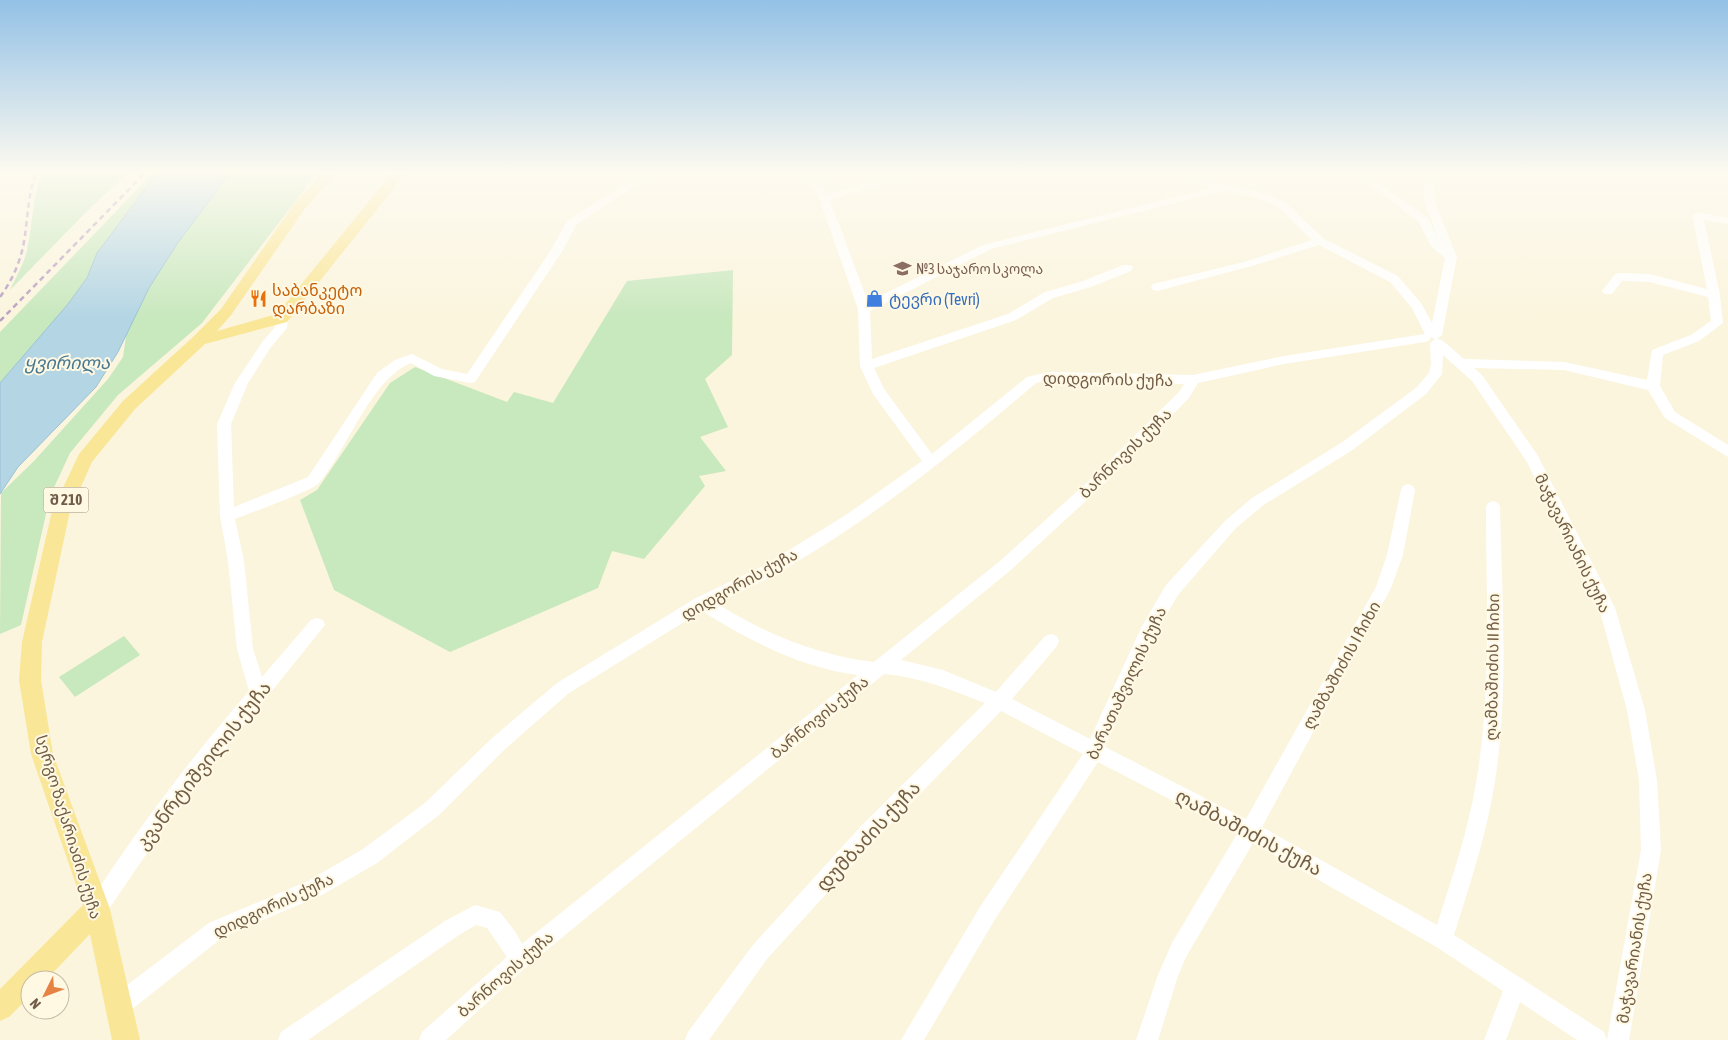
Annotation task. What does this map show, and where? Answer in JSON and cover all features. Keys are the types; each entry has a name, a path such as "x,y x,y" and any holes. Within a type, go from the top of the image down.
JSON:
{"main road":[{"name":"სერგო ზაქარიაძის ქუჩა","path":"126,1040 96,909 42,754 30,680 32,642 61,511 85,458 128,405 200,340 226,312 289,222"},
{"path":"200,340 282,318 360,222"},
{"path":"0,1008 96,909"}],"street":[{"path":"227,516 313,481 382,376 400,363 412,358 439,373 470,379 557,250 572,222"},
{"path":"832,222 864,309 866,366 878,391 930,462"},
{"path":"864,309 986,248 1088,222"},
{"path":"1301,222 1320,241 1394,279 1417,306 1433,339"},
{"path":"1425,222 1435,244 1451,257"},
{"path":"1437,222 1451,257"},
{"path":"1699,222 1714,296 1716,323 1695,338 1657,353 1653,386 1670,415 1728,452"},
{"path":"1158,287 1248,264 1320,241"},
{"name":"ბარათაშვილის ქუჩა","path":"912,1040 987,914 1089,762 1148,631 1172,590 1230,525 1257,502 1346,447 1421,391 1435,374 1437,364 1433,339 1451,257"},
{"path":"866,366 1012,317 1049,295 1087,284 1127,268"},
{"path":"1608,291 1619,277 1650,278 1714,296"},
{"path":"258,692 245,649 236,561 227,516 224,424 242,383 267,344 281,328 282,318"},
{"name":"მაჭავარიანის ქუჩა","path":"1433,339 1477,378 1532,460 1606,608 1636,710 1648,780 1651,850 1618,1040"},
{"name":"დიდგორის ქუჩა","path":"118,1006 216,930 315,888 370,856 432,809 497,745 563,688 702,603 768,570 835,529 949,449 1015,393 1040,376 1193,380 1284,360 1433,339"},
{"path":"1460,363 1564,366 1653,386"},
{"name":"ბარნოვის ქუჩა","path":"430,1040 519,960 1006,565 1097,482 1184,395 1193,380"},
{"name":"ღამბაშიძის I ჩიხი","path":"1147,1040 1168,974 1179,950 1250,831 1383,588 1395,555 1408,490"},
{"name":"ღამბაშიძის II ჩიხი","path":"1442,939 1482,806 1489,760 1495,697 1493,507"},
{"name":"ღამბაშიძის ქუჩა","path":"702,603 791,651 860,669 880,668 920,671 943,678 999,701 1250,831 1442,939 1596,1040"},
{"name":"კვანრტიშვილის ქუჩა","path":"96,909 153,825 258,692 317,625"},
{"name":"დუმბაძის ქუჩა","path":"696,1040 760,952 870,831 999,701 1051,641"},
{"path":"289,1040 452,928 475,915 493,919 509,940 519,960"},
{"path":"1495,1040 1515,987"}],"green space":[{"path":"31,222 77,222 10,290 26,255"},
{"path":"106,222 121,222 97,253 87,278 68,304 0,383 0,332"},
{"path":"180,222 280,222 202,323 118,395 70,453 50,496 21,625 0,634 1,493 34,461 108,379 123,357 127,329 144,298 168,244"},
{"path":"733,270 732,355 705,379 728,427 700,437 726,471 699,476 705,486 644,559 612,551 598,588 450,652 334,590 300,500 317,490 390,383 415,367 507,402 514,392 553,403 627,281"},
{"path":"124,636 140,655 75,697 59,677"}],"water":[{"name":"ყვირილა","path":"121,222 194,222 149,288 118,352 96,387 18,467 0,494 0,383 68,304 87,278 97,253"}],"railway":[{"path":"0,297 14,273 21,254 27,222"},
{"path":"0,321 97,222"}],"place":[{"name":"№3 საჯარო სკოლა","path":"902,269"},
{"name":"საბანკეტო დარბაზი","path":"258,299"},
{"name":"ტევრი (Tevri)","path":"875,299"}]}
